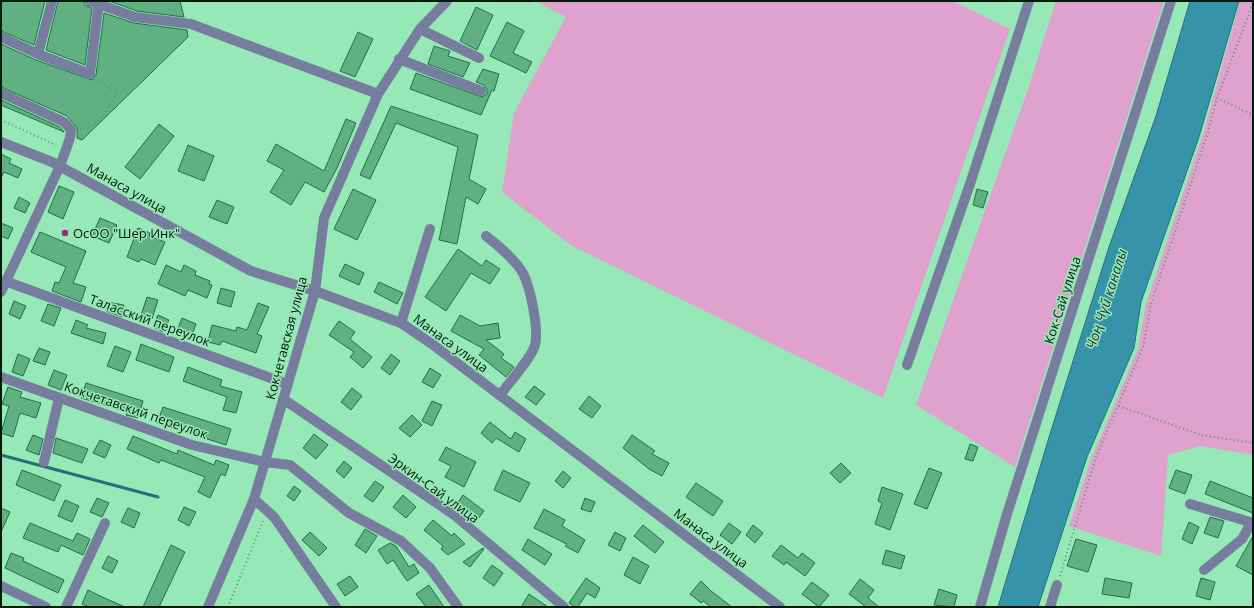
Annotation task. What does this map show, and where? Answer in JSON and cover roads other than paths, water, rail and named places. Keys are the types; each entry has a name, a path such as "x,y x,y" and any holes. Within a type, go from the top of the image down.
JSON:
{"street":[{"path":"38,54 52,1"},
{"name":"Кокчетавская улица","path":"208,607 254,499 315,291 324,218 378,94 399,59 420,29 447,1"},
{"path":"907,365 971,181 1029,1"},
{"name":"Кок-Сай улица","path":"980,607 1007,514 1171,1"},
{"path":"1,37 38,54 90,74 96,2 135,17 191,24 378,94"},
{"path":"420,29 479,58"},
{"path":"399,59 481,91"},
{"path":"1,93 64,122 71,130 70,138 60,166 1,292"},
{"name":"Манаса улица","path":"1,142 60,166 251,271 315,291 401,323 432,344 780,607"},
{"path":"401,323 430,229"},
{"path":"486,236 504,251 522,271 533,303 535,345 500,395"},
{"name":"Таласский переулок","path":"5,282 287,384"},
{"name":"Кокчетавский переулок","path":"1,377 192,445 265,462 290,465 349,513 401,541 430,568 458,607"},
{"path":"44,462 59,398"},
{"name":"Эркин-Сай улица","path":"283,399 453,514 564,607"},
{"path":"254,499 274,517 336,607"},
{"path":"1190,504 1252,523 1242,539 1204,570"},
{"path":"66,607 105,523"},
{"path":"1050,607 1057,585"},
{"path":"1,586 46,607"}],"water":[{"name":"Чоң Чүй каналы","path":"1190,1 1239,1 1199,137 1141,302 1134,348 1087,457 1038,607 998,607 1050,434 1109,247 1156,116"}],"waterway":[{"path":"1,455 158,497"}],"place":[{"name":"ОсОО \"Шер Инк\"","path":"65,233"}]}
